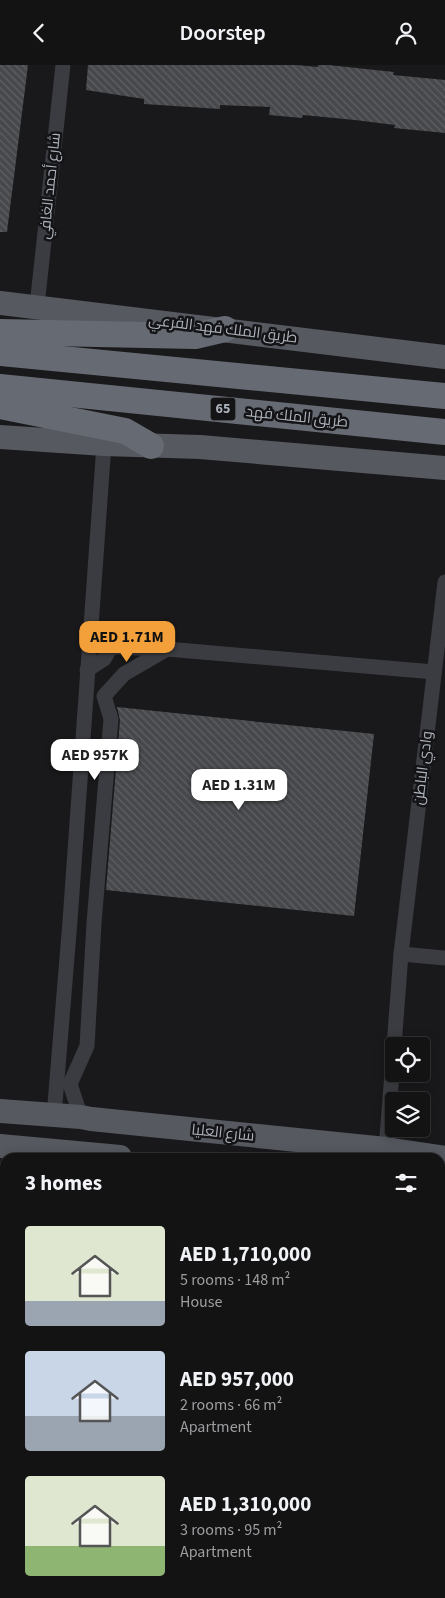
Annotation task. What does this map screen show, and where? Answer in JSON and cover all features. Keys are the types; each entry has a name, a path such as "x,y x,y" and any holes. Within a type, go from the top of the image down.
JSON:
{"highway":[{"path":"0,333 196,335 225,329"},
{"name":"65","path":"0,353 445,396"},
{"name":"طريق الملك فهد","path":"0,387 445,432"},
{"path":"0,406 125,431 151,445"}],"main road":[{"name":"طريق الملك فهد الفرعي","path":"0,303 445,357"},
{"path":"0,437 104,444 210,448 445,468"},
{"name":"شارع العليا","path":"0,1111 81,1117 416,1153"},
{"path":"26,1149 50,1131 54,1116"},
{"path":"0,1146 73,1153"}],"street":[{"name":"شارع أحمد الغافي","path":"37,306 63,65"},
{"path":"54,1116 104,444"},
{"name":"وادي الباطن","path":"395,1037 401,954 445,582"},
{"path":"87,670 104,659 111,647 167,649 434,672"},
{"path":"81,1117 70,1084 87,1046 94,923 112,719 104,697 124,674 167,649"},
{"path":"401,954 445,958"},
{"name":"وادي الباطن","path":"386,1149 391,1082"}],"building":[{"path":"0,65 28,65 7,232 0,232"},
{"path":"88,65 296,65 318,67 318,65 328,65 394,72 393,75 445,80 445,133 394,128 395,125 355,120 303,115 302,118 269,115 270,107 220,105 220,109 144,104 144,99 86,90"},
{"path":"117,707 374,734 354,916 106,890 120,720"}]}
